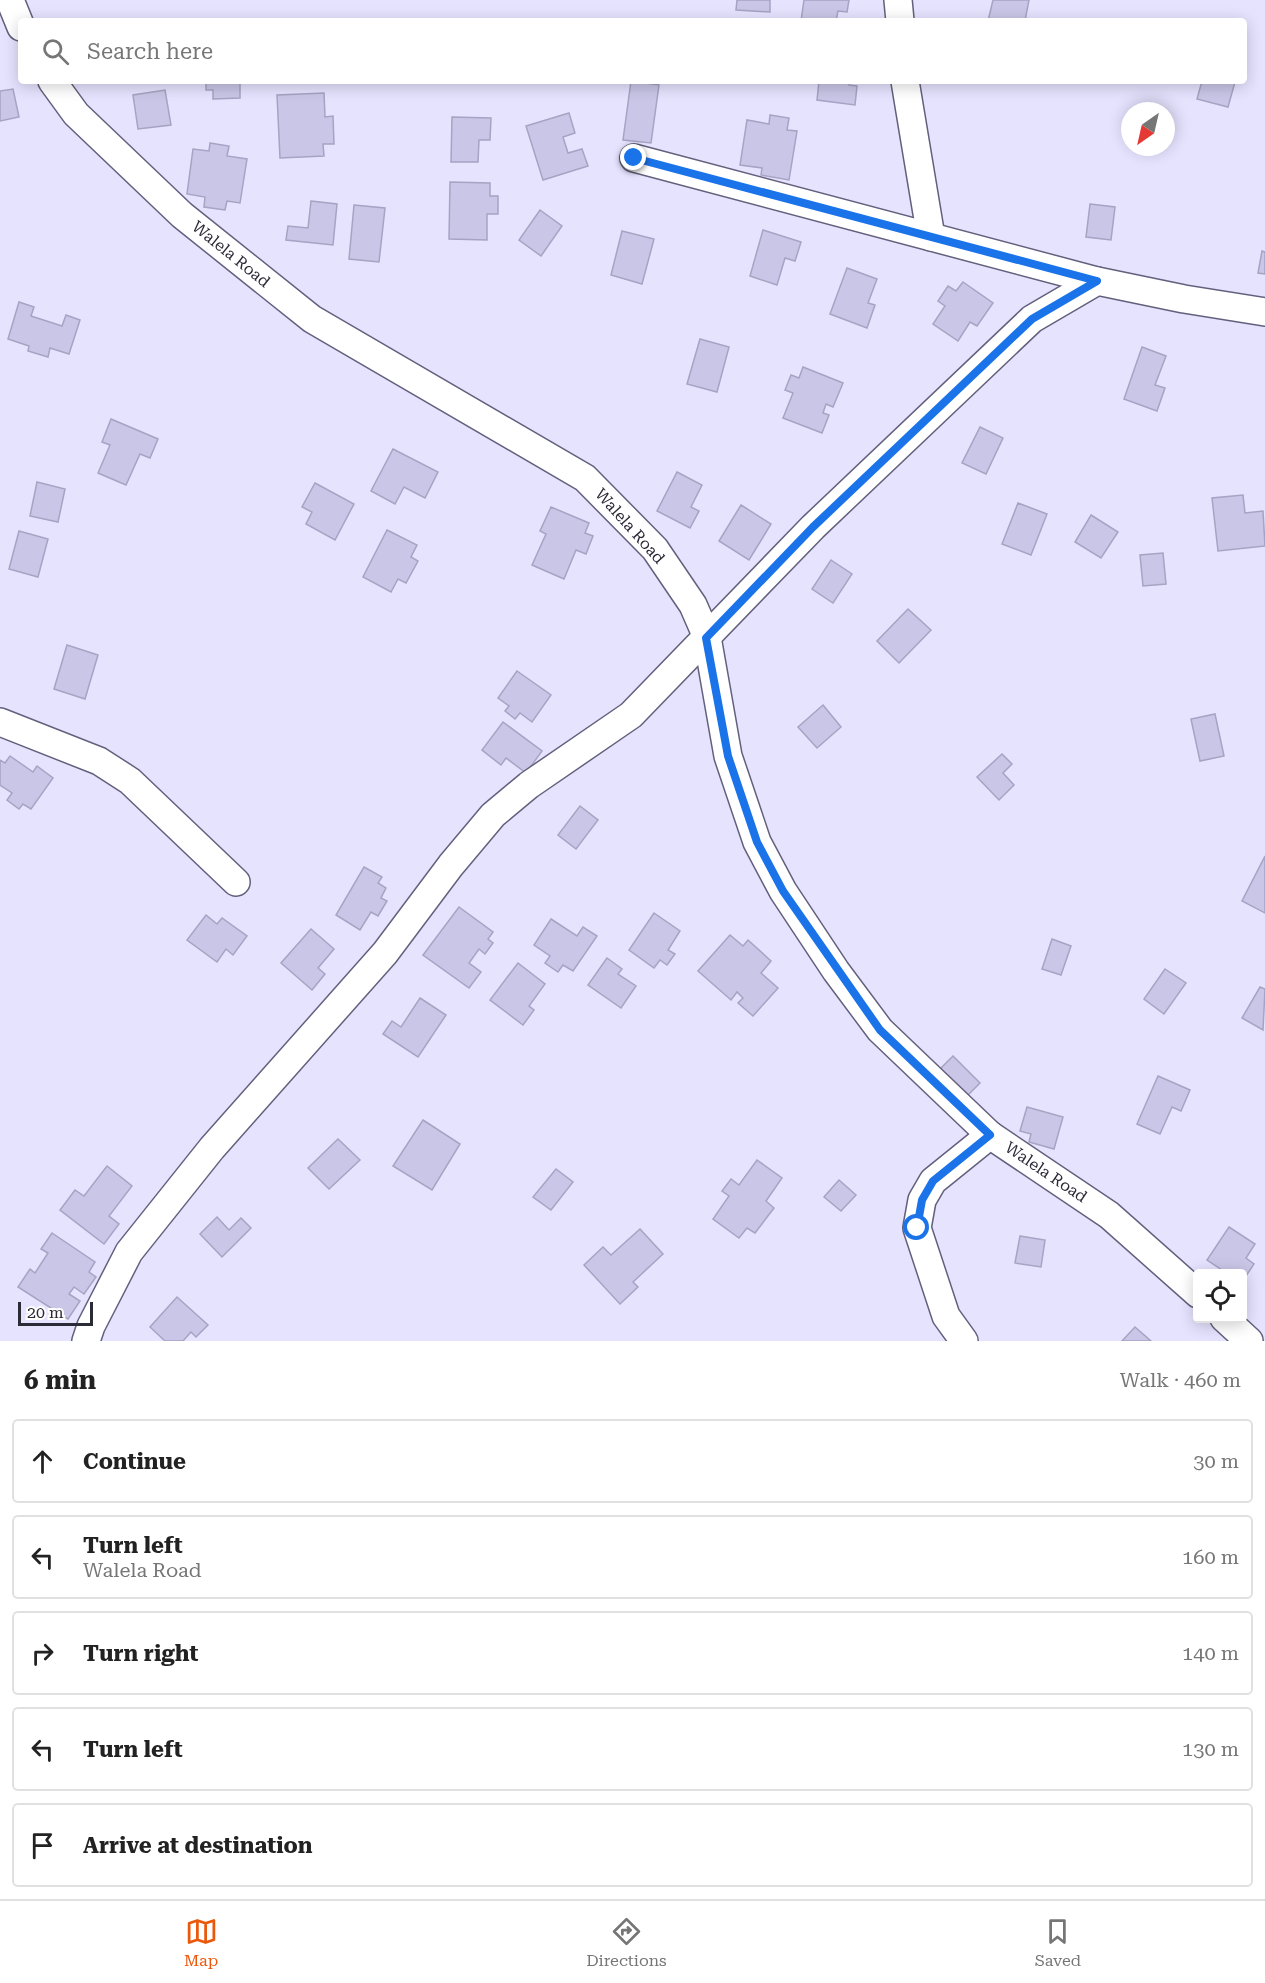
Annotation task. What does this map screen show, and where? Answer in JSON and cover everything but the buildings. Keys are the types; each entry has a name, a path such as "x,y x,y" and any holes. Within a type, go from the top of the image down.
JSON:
{"street":[{"path":"10,0 18,20"},
{"path":"898,0 900,18"},
{"name":"Walela Road","path":"54,84 76,114 182,215 312,319 585,478 655,549 693,605 706,638 728,756 757,842 783,891 880,1030 990,1135 1109,1215 1193,1290"},
{"path":"906,84 931,237"},
{"path":"634,158 1097,281 1184,299 1265,312"},
{"path":"86,1341 91,1326 129,1252 212,1148 385,953 451,865 493,815 529,785 631,715 813,527 1032,319 1097,281"},
{"path":"0,722 99,761 130,781 236,882"},
{"path":"964,1341 946,1316 917,1228 922,1200 933,1181 990,1135"},
{"path":"1229,1323 1249,1341"}],"route":[{"path":"634,158 1097,281 1032,319 813,527 706,638 728,756 757,842 783,891 836,971 880,1030 990,1135 933,1181 922,1200 917,1228"}]}
